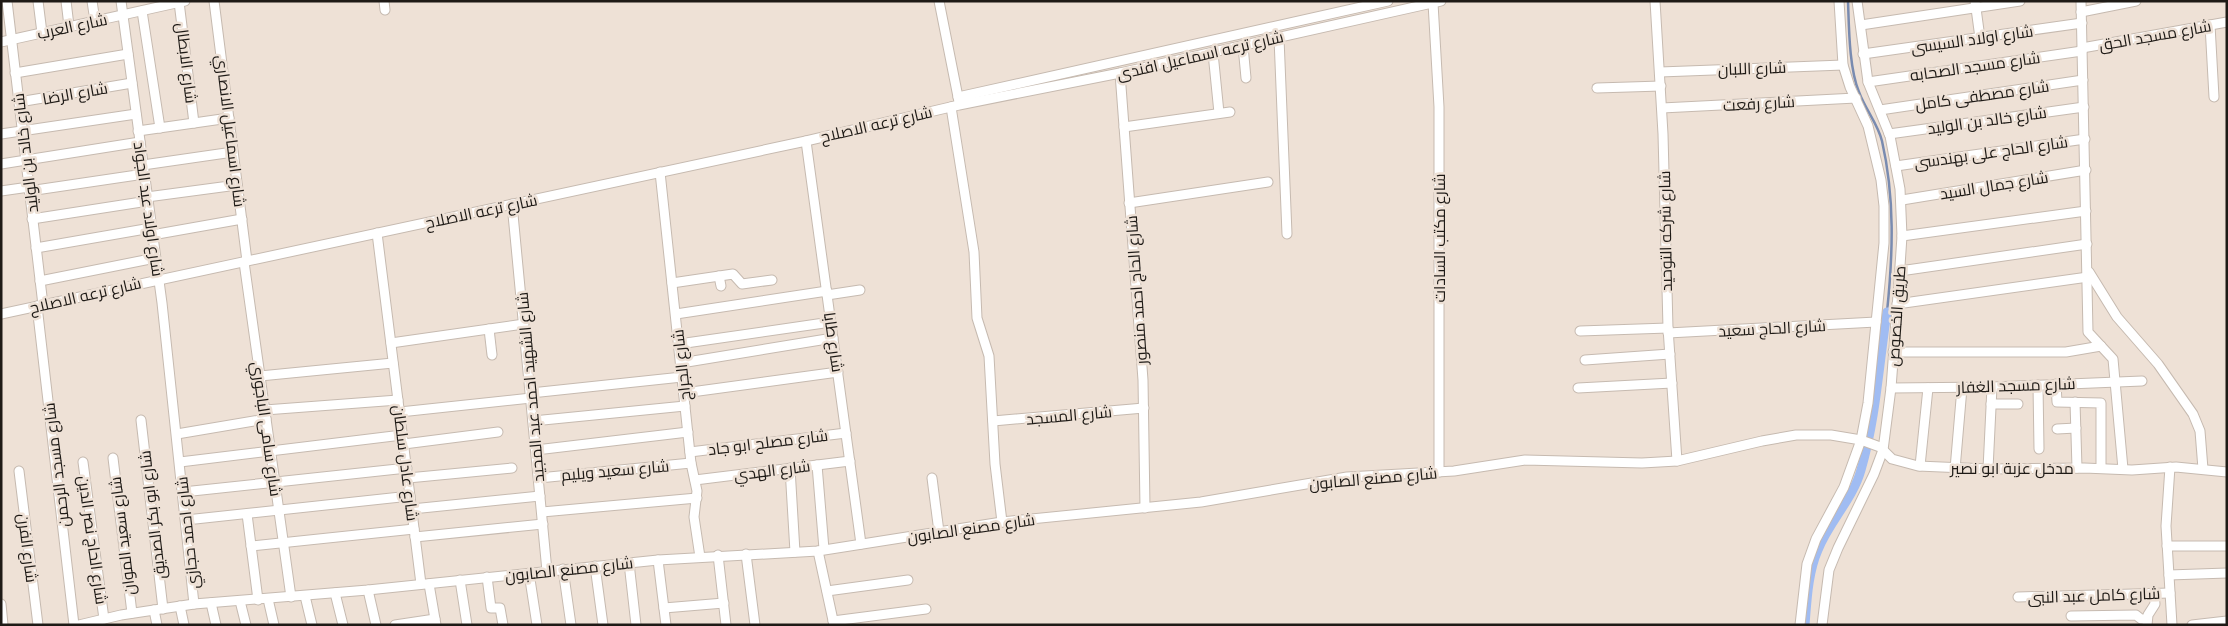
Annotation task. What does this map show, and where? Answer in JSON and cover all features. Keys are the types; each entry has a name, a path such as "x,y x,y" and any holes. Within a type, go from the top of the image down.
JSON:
{"street":[{"name":"شارع خالد بن الوليد","path":"7,1 5,23 12,39 40,281 40,305"},
{"path":"38,1 42,33"},
{"path":"66,1 69,26"},
{"path":"92,1 94,21"},
{"name":"شارع اولاد عبد الجواد","path":"121,1 148,199 180,462"},
{"name":"شارع اسماعيل الانصاري","path":"214,1 246,262"},
{"path":"939,1 956,103 974,252 976,318 989,356 1002,522"},
{"name":"شارع ترعه اسماعيل افندى","path":"956,103 1388,1"},
{"name":"شارع شركه التوحيد","path":"1655,1 1662,108 1668,331 1677,461"},
{"path":"1800,625 1807,564 1826,518 1844,487 1864,441 1884,243 1884,206 1875,148 1844,65 1839,1"},
{"name":"طريق الخصوص","path":"1822,625 1830,570 1838,548 1874,474 1881,448 1891,388 1892,352 1900,271 1902,200 1889,134 1868,82 1863,54 1858,1"},
{"path":"1861,25 1975,5 2020,1"},
{"path":"2081,1 2089,334 2113,357 2123,470"},
{"path":"2081,12 2136,1"},
{"name":"شارع العرب","path":"1,42 182,2"},
{"name":"شارع الابطال","path":"182,2 194,123"},
{"name":"شارع ترعه اسماعيل افندى","path":"956,103 1120,73 1437,2"},
{"name":"شارع مكتب السادات","path":"1437,2 1439,107 1439,472"},
{"path":"1975,5 1980,38"},
{"path":"1369,6 1370,16"},
{"path":"142,11 160,128"},
{"name":"شارع مسجد الحق","path":"2082,49 2227,22"},
{"name":"شارع اولاد السيسى","path":"1863,54 2082,23"},
{"path":"2210,25 2214,97"},
{"path":"1279,38 1287,234"},
{"path":"1243,46 1246,78"},
{"name":"شارع مسجد الصحابه","path":"1868,82 2082,49"},
{"path":"1213,53 1219,113"},
{"path":"15,73 128,54"},
{"name":"شارع اللبان","path":"1660,72 1844,65"},
{"name":"شارع الحاج احمد منصور","path":"1120,73 1144,408 1145,508"},
{"name":"شارع مصطفى كامل","path":"1880,110 2083,80"},
{"name":"شارع الرضا","path":"19,102 132,83"},
{"path":"1597,88 1661,86"},
{"name":"شارع رفعت","path":"1662,108 1856,98"},
{"name":"شارع ترعه الاصلاح","path":"1,314 806,140 956,103"},
{"name":"شارع خالد بن الوليد","path":"1889,134 2084,106"},
{"path":"1124,127 1230,112"},
{"path":"1,134 136,114"},
{"path":"138,132 229,118"},
{"name":"شارع الحاج على بهندسى","path":"1896,166 2085,139"},
{"name":"شارع طابا","path":"806,140 861,544"},
{"path":"1,164 140,142"},
{"path":"1,191 29,189 233,152"},
{"name":"شارع جمال السيد","path":"1902,200 2086,170"},
{"name":"شارع الجراج","path":"660,172 690,452 697,498 694,517 700,557"},
{"path":"1130,203 1268,182"},
{"path":"32,219 237,185"},
{"name":"شارع الشهيد احمد عبد المجيد","path":"512,204 547,571"},
{"path":"1902,236 2086,211"},
{"path":"36,248 242,219"},
{"name":"شارع عادل سلطان","path":"377,233 415,533 425,584 436,622"},
{"path":"1900,271 2087,244"},
{"path":"40,281 155,258"},
{"name":"شارع سامى الباجوري","path":"246,262 291,597"},
{"path":"1897,304 2087,273"},
{"path":"2087,273 2106,302 2158,364 2192,414 2200,431 2202,469"},
{"path":"672,283 735,275 742,284 772,280"},
{"path":"719,276 721,286"},
{"path":"676,314 860,290"},
{"name":"شارع مسجد الرحمن","path":"40,305 74,625"},
{"path":"679,344 831,322"},
{"name":"شارع الحاج سعيد","path":"1580,331 1668,331 1876,322"},
{"path":"391,343 524,324"},
{"path":"488,329 492,355"},
{"path":"681,363 833,338"},
{"path":"1892,352 2066,352 2101,346"},
{"path":"1585,360 1670,354"},
{"path":"260,376 393,363"},
{"path":"684,393 838,372"},
{"path":"400,412 682,377"},
{"name":"شارع مسجد الغفار","path":"1891,388 1962,388 2142,382"},
{"path":"1578,388 1672,383"},
{"path":"2056,384 2057,402 2101,403 2102,468"},
{"path":"2038,385 2039,449"},
{"path":"1988,470 1992,387"},
{"path":"1920,466 1928,388"},
{"path":"1955,468 1962,388"},
{"path":"177,434 265,414 398,400"},
{"path":"2076,402 2077,468"},
{"path":"1991,404 2018,404"},
{"path":"533,421 685,406"},
{"name":"شارع المسجد","path":"994,421 1144,408"},
{"name":"شارع ابو بكر الصديق","path":"141,420 159,609 158,625"},
{"path":"2057,429 2076,428"},
{"path":"180,462 270,451 498,432"},
{"path":"536,450 688,432"},
{"name":"شارع مصلح ابو جاد","path":"690,452 846,433"},
{"name":"شارع مصنع الصابون","path":"79,625 120,615 194,604 306,596 658,560 821,550 1002,522 1244,496 1347,477 1439,472 1525,460 1642,463 1677,461 1796,435 1831,435 1864,441"},
{"name":"مدخل عزبة ابو نصير","path":"1864,441 1881,448 1898,461 1920,466 1988,470 2102,468 2123,470 2170,467 2227,472"},
{"name":"شارع سعيد الموان","path":"113,458 132,613"},
{"name":"شارع الهدي","path":"695,480 850,461"},
{"name":"شارع الحاج نصر الدين","path":"83,462 104,618"},
{"name":"شارع احمد حجازي","path":"180,462 194,604"},
{"name":"شارع سعيد ويليم","path":"538,478 692,463"},
{"path":"817,465 821,550 833,623 926,609"},
{"path":"2170,467 2166,526 2172,625"},
{"path":"184,492 407,468"},
{"path":"408,478 512,468"},
{"path":"790,468 795,552"},
{"name":"شارع الفرن","path":"19,470 38,625"},
{"path":"932,478 939,532"},
{"path":"186,520 410,496"},
{"path":"412,509 540,496"},
{"path":"542,512 697,498"},
{"path":"247,514 258,600"},
{"path":"251,546 543,524"},
{"path":"2167,546 2227,546"},
{"path":"746,554 755,625"},
{"path":"718,555 726,625"},
{"path":"658,560 666,625"},
{"path":"629,563 636,625"},
{"path":"595,566 603,625"},
{"path":"563,569 571,625"},
{"path":"529,573 537,625"},
{"path":"2169,575 2227,573"},
{"path":"487,577 491,608 500,608 503,625"},
{"path":"460,580 467,625"},
{"path":"827,592 908,580"},
{"path":"368,590 376,625"},
{"path":"335,593 343,625"},
{"path":"2070,616 2136,615 2147,622 2156,604 2154,593"},
{"name":"شارع كامل عبد النبى","path":"2018,597 2170,593"},
{"path":"306,596 312,625"},
{"path":"268,599 274,625"},
{"path":"240,601 246,625"},
{"path":"211,603 216,625"},
{"path":"664,608 724,603"},
{"path":"1,604 3,625"},
{"path":"180,606 184,625"},
{"path":"120,615 123,625"},
{"path":"2192,625 2227,621"},
{"path":"395,625 436,622"}],"waterway":[{"path":"1848,1 1853,71 1862,98 1882,141 1889,184 1892,226 1887,312"},
{"path":"1805,625 1808,587 1815,559 1828,530 1847,501 1857,481 1866,451 1874,411 1887,312"}]}
